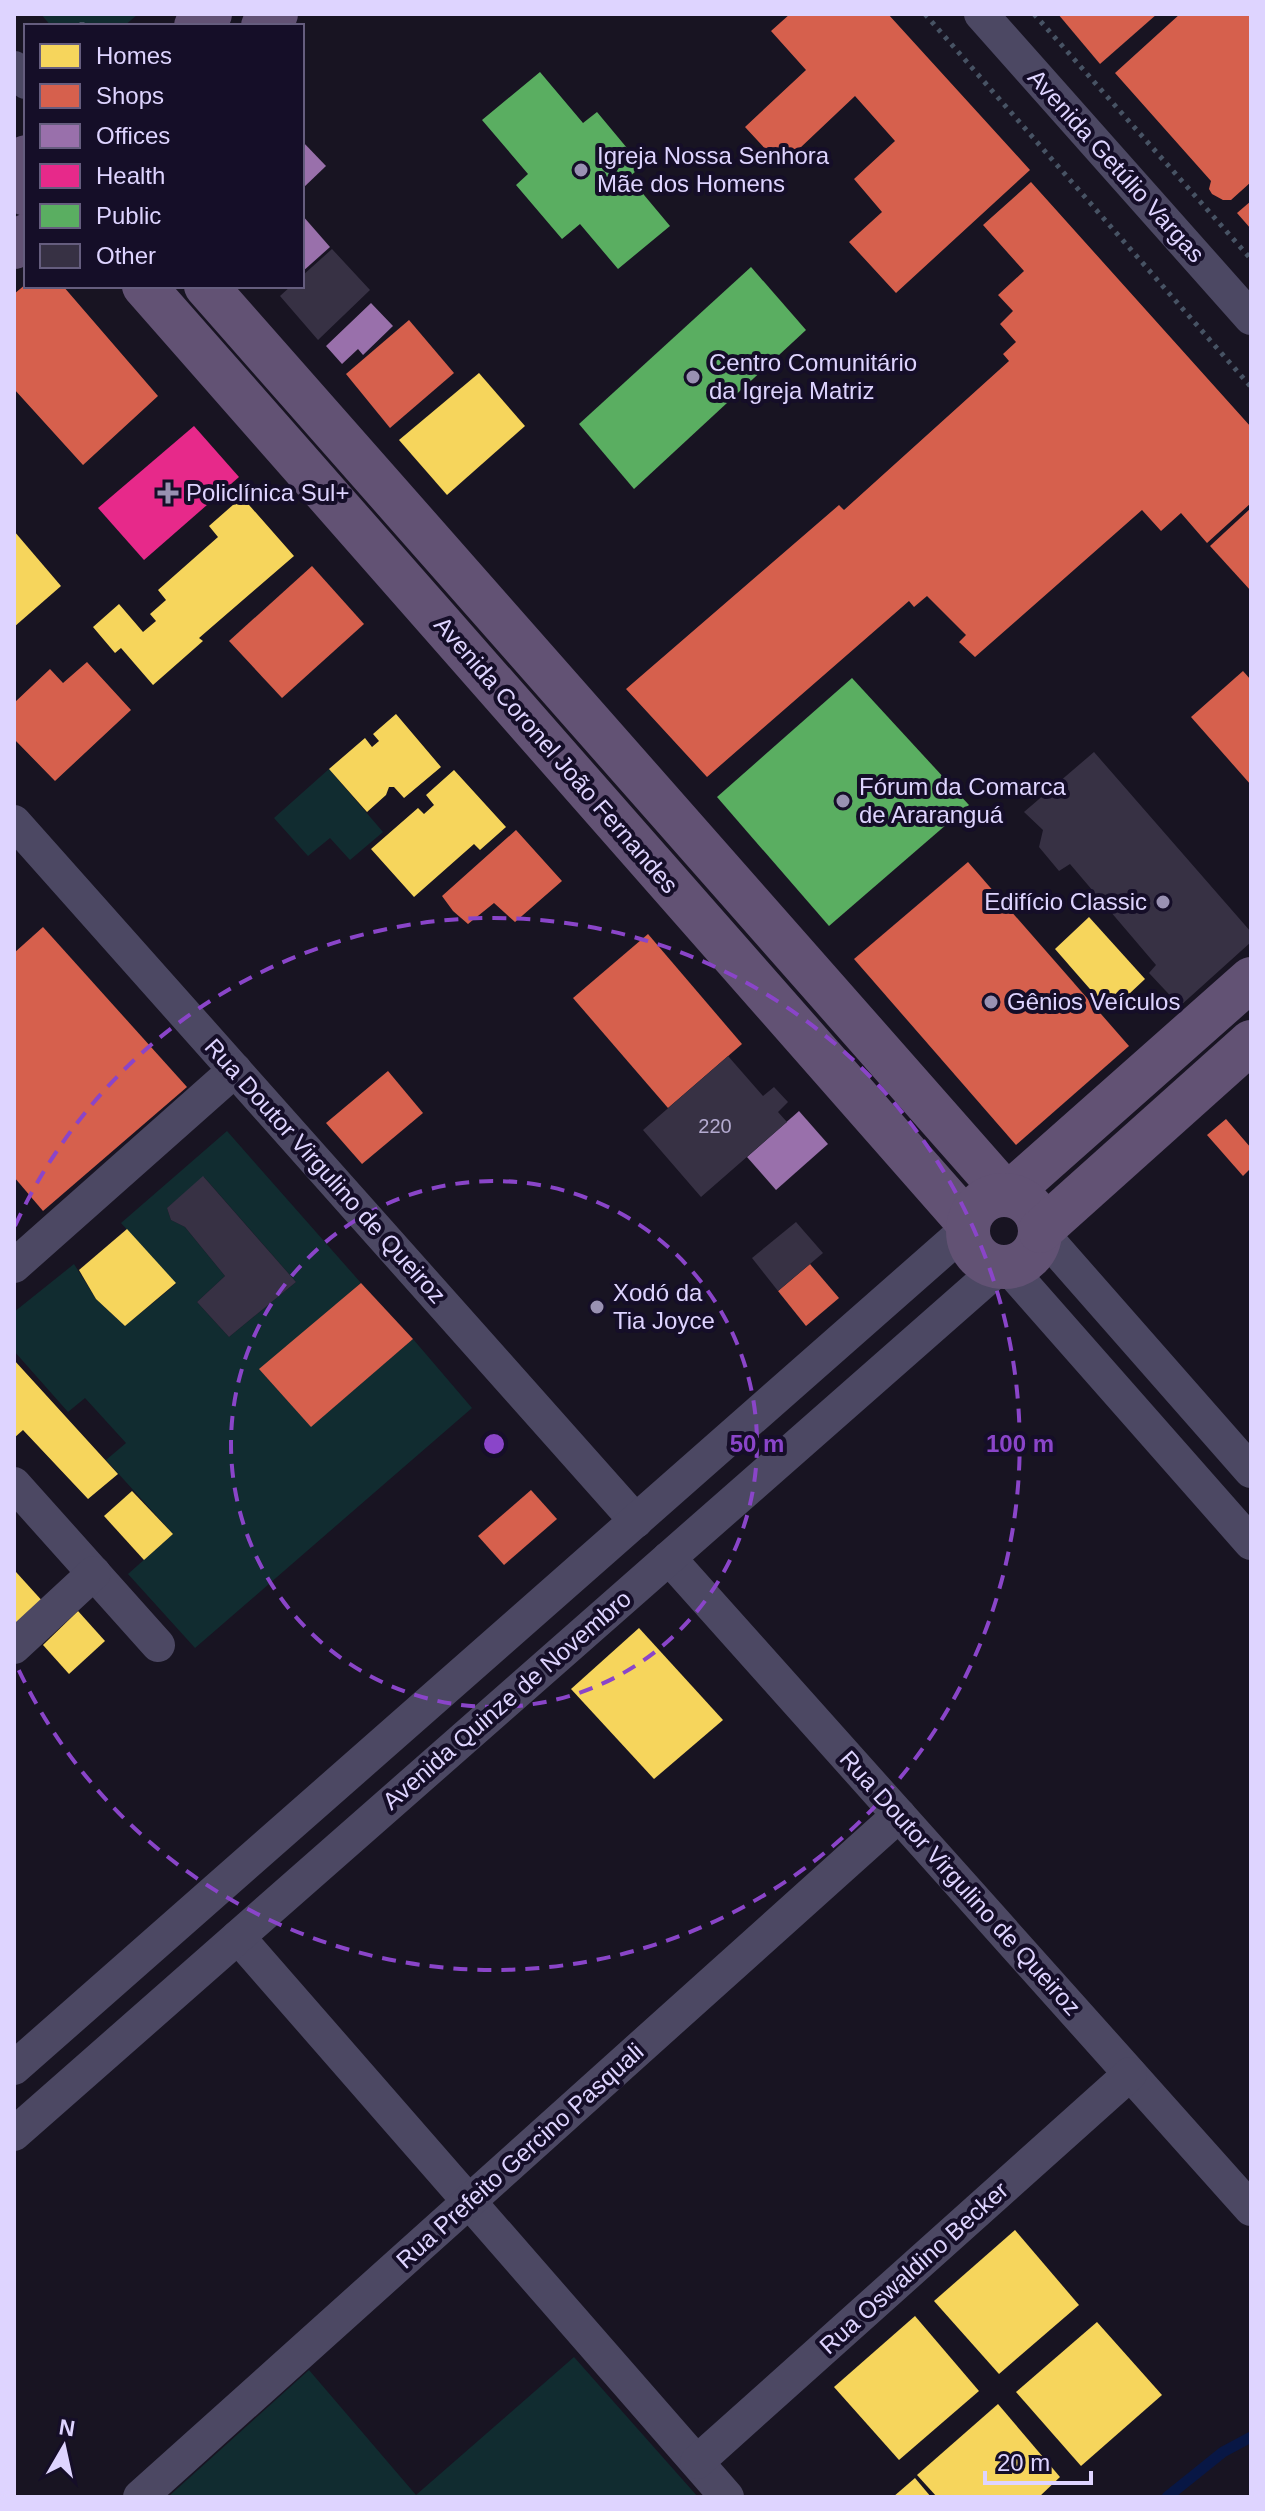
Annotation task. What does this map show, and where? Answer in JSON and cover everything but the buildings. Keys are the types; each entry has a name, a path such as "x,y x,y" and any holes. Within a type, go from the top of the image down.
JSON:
{"main road":[{"name":"Avenida Coronel João Fernandes","path":"146,288 968,1226"},
{"name":"Avenida Coronel João Fernandes","path":"208,288 1007,1195"},
{"path":"1007,1195 1251,979"},
{"path":"1040,1231 1034,1211 1027,1203 1007,1195 997,1195 978,1205 968,1226 969,1240 980,1258 1004,1266 1017,1264 1033,1251 1040,1231 1251,1042"}],"street":[{"name":"Avenida Getúlio Vargas","path":"981,14 1251,318"},
{"name":"Rua Doutor Virgulino de Queiroz","path":"14,822 636,1521"},
{"path":"14,1266 235,1070"},
{"name":"Avenida Quinze de Novembro","path":"14,2068 968,1226"},
{"path":"1040,1231 1251,1471"},
{"name":"Avenida Quinze de Novembro","path":"14,2134 1004,1266"},
{"path":"1004,1266 1251,1543"},
{"path":"14,1484 158,1645"},
{"path":"636,1521 642,1516 658,1515 671,1522 676,1529 677,1544 669,1558"},
{"name":"Rua Doutor Virgulino de Queiroz","path":"669,1558 1251,2209"},
{"path":"14,1647 94,1573"},
{"name":"Rua Prefeito Gercino Pasquali","path":"140,2497 899,1815"},
{"path":"238,1937 727,2497"},
{"name":"Rua Oswaldino Becker","path":"697,2462 1130,2074"}],"path":[{"path":"925,14 1251,387"},
{"path":"1034,14 1251,259"}],"green space":[{"path":"41,14 138,14 126,24 49,24"},
{"path":"329,769 383,832 350,860 330,838 308,856 274,818"},
{"path":"227,1131 361,1283 260,1370 311,1426 413,1339 472,1408 195,1648 128,1574 173,1534 106,1460 126,1443 85,1398 68,1412 14,1351 14,1312 74,1264 96,1299 125,1326 176,1284 121,1223","holes":["204,1177 296,1282 229,1337 197,1302 225,1276 185,1227 171,1220 167,1208"]},
{"path":"574,2357 698,2497 168,2497 309,2370 416,2495"}],"waterway":[{"path":"1167,2497 1223,2452 1251,2437"}],"place":[{"name":"Igreja Nossa Senhora Mãe dos Homens","path":"581,170"},
{"name":"Centro Comunitário da Igreja Matriz","path":"693,377"},
{"name":"Policlínica Sul+","path":"168,493"},
{"name":"Fórum da Comarca de Araranguá","path":"843,801"},
{"name":"Edifício Classic","path":"1163,902"},
{"name":"Gênios Veículos","path":"991,1002"},
{"name":"Xodó da Tia Joyce","path":"597,1307"}]}
